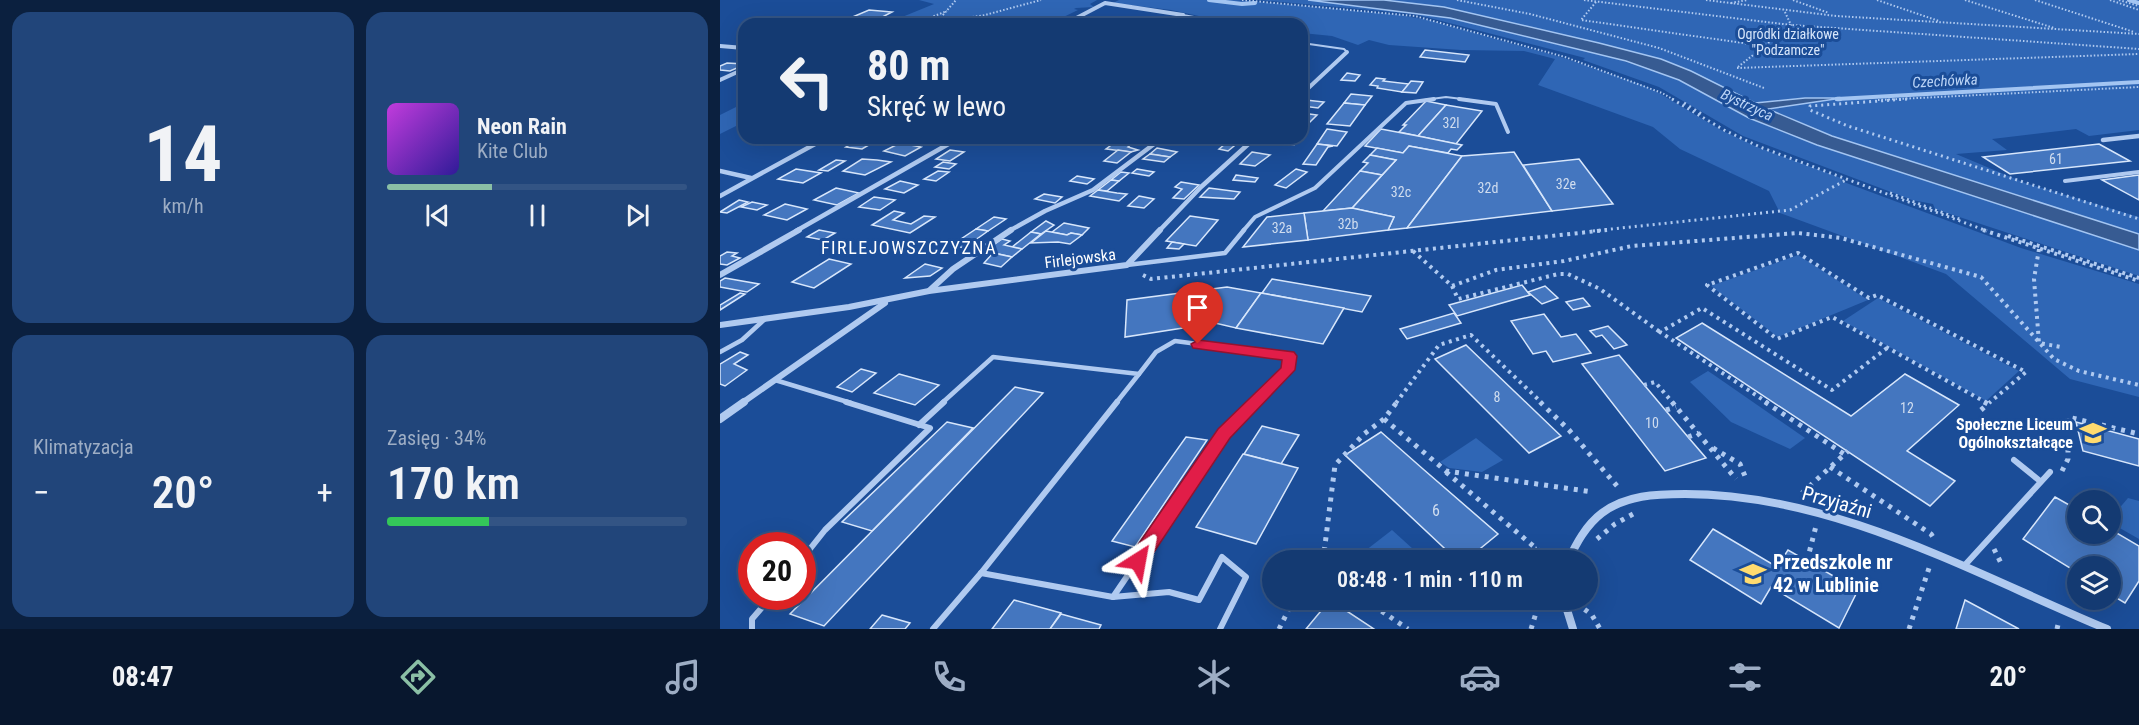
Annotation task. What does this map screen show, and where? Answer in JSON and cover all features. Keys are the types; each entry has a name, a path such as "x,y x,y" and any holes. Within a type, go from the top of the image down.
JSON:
{"street":[{"path":"1076,18 1105,3 1183,15"},
{"path":"1177,18 1183,15"},
{"path":"720,46 738,48"},
{"path":"1308,88 1347,52"},
{"path":"720,80 738,72"},
{"path":"2103,140 2139,136"},
{"path":"720,196 815,144"},
{"path":"720,275 949,144"},
{"name":"Firlejowska","path":"929,291 953,269 1002,235 1045,211 1093,190 1154,144"},
{"name":"Firlejowska","path":"720,325 887,301 929,291 1127,265 1202,187 1249,144"},
{"path":"720,171 752,179"},
{"name":"Firlejowska","path":"720,419 887,301"},
{"name":"Przyjaźni","path":"1572,550 1576,541 1602,513 1650,494 1709,494 1766,501 1816,512 1964,566 2107,629"},
{"path":"1567,610 1573,629"}],"lane":[{"path":"1183,15 1199,18"},
{"path":"1308,44 1336,47 1347,52"},
{"path":"1127,265 1225,253 1255,218 1315,188 1406,103 1446,97 1496,104 1508,132"},
{"path":"2065,181 2139,172"},
{"path":"720,352 742,340 765,319"},
{"path":"933,629 981,573 1156,352 1175,341 1289,356 1288,370 1224,434 1113,597"},
{"path":"919,425 993,357 1139,374"},
{"path":"775,380 854,402 930,428 816,541"},
{"path":"2014,460 2040,481"},
{"path":"1964,566 2050,472"},
{"path":"981,573 1113,597 1169,592 1199,600 1222,557 1246,577 1220,629"},
{"path":"752,629 752,619 760,610"}],"path":[{"path":"941,18 956,0"},
{"path":"1032,2 1037,0"},
{"path":"964,18 1041,0"},
{"path":"1242,0 1415,16 1550,52 1653,88 1741,139 2039,248 2139,280"},
{"path":"1252,0 1412,14 1567,56 1655,87 1742,137 1849,179"},
{"path":"1457,0 1530,14 1659,48 1764,88"},
{"path":"1584,0 1791,25 2139,49"},
{"path":"1709,0 1725,4 1836,16 2139,34"},
{"path":"1725,4 1747,0"},
{"path":"1793,0 1836,16"},
{"path":"1877,0 1944,23"},
{"path":"1965,0 2061,30"},
{"path":"2035,0 2139,34"},
{"path":"2110,0 2139,8"},
{"path":"2119,0 2139,8"},
{"path":"1596,2 1581,20 1764,46"},
{"path":"980,18 1001,10"},
{"path":"1784,10 1791,25"},
{"path":"929,18 947,11"},
{"path":"1791,25 1737,68 2139,54"},
{"path":"2139,87 1845,102 1810,106 1810,110 1848,126 2139,219"},
{"path":"1127,265 1151,279 1790,210 1849,179"},
{"path":"1452,286 1496,270 1564,261 1632,246 1798,233 1851,241 1981,277 2054,358 2065,365 2139,385"},
{"path":"2039,248 2034,279 2039,343"},
{"path":"1413,251 1452,286 1458,298 1558,274 1568,274 1600,289 1660,332 1846,452 1802,493"},
{"path":"1981,410 2026,372 1877,295 1869,298 1798,253 1707,285 1777,339 1832,317 1988,404"},
{"path":"1660,332 1702,308 1832,390 1887,348"},
{"path":"1324,550 1335,465 1364,434 1384,419 1439,345 1471,335 1569,430 1617,486"},
{"path":"2039,343 2061,347"},
{"path":"1644,385 1655,382 1736,479"},
{"path":"1666,410 1676,407"},
{"path":"1384,419 1537,549"},
{"path":"1688,437 1699,433"},
{"path":"1710,446 1737,461 1745,471 1747,481"},
{"path":"1830,467 1931,534 1936,540"},
{"path":"1446,471 1593,492"},
{"path":"1592,544 1616,524 1643,509"},
{"path":"1807,561 1816,525"},
{"path":"1532,550 1537,549"},
{"path":"1909,629 1930,565"},
{"path":"1279,629 1289,610"},
{"path":"1380,610 1408,629"},
{"path":"1531,629 1536,610"},
{"path":"1585,610 1592,615 1600,629"}],"green space":[{"path":"919,0 1097,0 1090,4 1094,7 1076,8 1074,9 1078,10 1061,18 900,18 934,4"},
{"path":"1119,0 1236,0 1400,15 1428,20 1564,58 1642,85 1721,130 1757,147 1844,179 1841,181 2021,248 2139,284 2139,397 2070,379 1946,274 1780,213 1769,191 1680,149 1653,127 1538,85 1555,59 1524,51 1389,45 1369,40 1358,45 1332,36 1308,34 1308,18 1208,18 1171,10 1113,3"},
{"path":"1258,0 1308,0 1417,12 1596,52 1679,80 1749,118 1817,145 2139,250 2139,276 1935,209 1933,204 1912,200 1743,136 1659,87 1583,60 1585,58 1414,14"},
{"name":"Ogródki działkowe \"Podzamcze\"","path":"1384,0 2139,0 2139,130 2089,136 2076,129 1992,139 2007,150 1956,154 2025,183 2139,217 2139,234 1832,136 1768,108 1841,98 1805,98 1755,103 1691,71 1661,59 1444,7"},
{"path":"738,106 738,125 720,134 720,115"},
{"path":"1798,255 1868,300 1778,337 1711,286"},
{"path":"1878,298 2019,371 1986,401 1843,321"},
{"path":"1708,371 1805,438 1790,449 1731,422 1690,382"},
{"path":"1476,438 1503,460 1482,472 1449,468 1440,462"},
{"path":"2128,498 2139,501 2139,539 2121,529 2121,506"},
{"path":"1392,530 1414,550 1366,550"}],"water":[{"name":"Bystrzyca","path":"1308,0 1384,0 1444,7 1661,59 1691,71 1755,103 1805,98 1842,98 1768,109 1832,136 2139,234 2139,250 1817,145 1749,118 1679,80 1626,61 1450,18"}],"building":[{"path":"869,10 892,12 880,18 850,18"},
{"path":"1425,50 1469,55 1465,62 1420,57"},
{"path":"727,63 738,64 738,68 730,71 720,70 720,66"},
{"path":"1347,73 1360,75 1355,81 1341,80"},
{"path":"1376,78 1409,84 1402,92 1377,88 1378,86 1370,85"},
{"path":"1411,81 1423,82 1416,93 1402,92"},
{"path":"1351,94 1372,96 1365,105 1344,103"},
{"path":"1308,100 1324,102 1318,108 1308,107"},
{"path":"1426,101 1446,105 1418,136 1399,132 1406,125 1403,125"},
{"path":"1344,103 1365,105 1350,126 1327,124"},
{"path":"1446,105 1482,111 1456,144 1418,136"},
{"path":"1308,114 1317,115 1308,122"},
{"path":"1327,129 1347,132 1337,146 1317,144"},
{"path":"1381,129 1462,145 1457,150 1451,149 1448,153 1409,146 1403,153 1365,146"},
{"path":"851,144 869,145 862,149 846,147"},
{"path":"898,144 921,147 905,156 884,151"},
{"path":"1113,144 1132,144 1128,147 1138,150 1131,152 1106,149"},
{"path":"1225,144 1237,144 1228,151 1219,149"},
{"path":"1317,144 1333,146 1328,147 1316,165 1303,164"},
{"path":"2099,144 2130,161 2010,174 1983,157"},
{"path":"1409,146 1462,156 1407,228 1388,230 1394,217 1352,208 1396,160 1370,155 1377,148 1403,153"},
{"path":"1157,148 1177,152 1170,157 1150,154"},
{"path":"950,150 964,152 950,161 936,159"},
{"path":"1118,150 1131,152 1117,163 1104,161"},
{"path":"1252,152 1270,155 1255,166 1240,164"},
{"path":"1514,152 1552,211 1407,228 1462,156"},
{"path":"1150,154 1170,157 1164,162 1143,159"},
{"path":"1370,155 1396,160 1382,175 1360,171 1368,163 1363,162"},
{"path":"862,159 891,162 865,175 843,171"},
{"path":"1579,159 1613,204 1552,211 1523,165"},
{"path":"836,160 845,161 828,171 819,170"},
{"path":"943,162 956,164 949,169 935,167"},
{"path":"796,169 821,173 803,183 778,179"},
{"path":"1137,169 1154,172 1149,176 1132,173"},
{"path":"1296,169 1307,172 1286,188 1275,185"},
{"path":"938,171 949,172 936,181 924,179"},
{"path":"1360,171 1382,175 1352,208 1323,211"},
{"path":"1121,172 1129,173 1119,181 1111,180"},
{"path":"1236,175 1258,178 1255,182 1233,180"},
{"path":"2139,175 2139,200 2102,180"},
{"path":"1077,176 1094,179 1087,184 1070,181"},
{"path":"1111,180 1119,181 1107,191 1098,190"},
{"path":"900,181 918,185 904,193 885,189"},
{"path":"1181,182 1199,185 1184,199 1173,198 1182,189 1175,187"},
{"path":"836,188 859,193 837,205 814,200"},
{"path":"1209,188 1240,192 1234,199 1200,197"},
{"path":"1098,190 1127,194 1119,201 1090,196"},
{"path":"1044,194 1062,197 1055,203 1035,199"},
{"path":"1139,196 1154,199 1144,208 1128,206"},
{"path":"874,197 895,200 880,210 859,207"},
{"path":"739,200 748,202 727,213 720,212"},
{"path":"752,202 767,205 757,210 741,207"},
{"path":"785,204 807,209 787,220 764,215"},
{"path":"1352,208 1394,217 1388,230 1308,240 1304,213"},
{"path":"894,211 904,213 893,220 911,224 924,216 935,217 910,233 872,225"},
{"path":"1304,213 1308,240 1243,247 1267,217"},
{"path":"1190,216 1218,220 1196,246 1166,241"},
{"path":"994,217 1006,219 988,231 976,229"},
{"path":"1046,221 1054,225 1041,234 1031,232"},
{"path":"1064,223 1089,228 1082,235 1052,232"},
{"path":"976,229 988,231 964,248 952,245"},
{"path":"819,230 835,233 823,240 807,237"},
{"path":"1046,231 1082,235 1070,244 1031,243"},
{"path":"1031,232 1041,234 1022,249 1012,247"},
{"path":"1002,239 1010,241 1004,245 1022,249 1012,257 985,251"},
{"path":"1172,242 1184,244 1179,249 1167,248"},
{"path":"727,252 737,253 732,256 740,258 727,265 720,264 720,256"},
{"path":"993,253 1012,257 1001,267 984,263"},
{"path":"829,259 851,264 814,288 792,282"},
{"path":"925,264 942,268 930,276 905,278"},
{"path":"725,278 759,284 747,292 720,287 720,281"},
{"path":"1272,279 1371,296 1362,312 1262,293"},
{"path":"1522,285 1530,295 1457,316 1449,305"},
{"path":"1545,286 1558,298 1542,304 1528,292"},
{"path":"1227,287 1261,293 1236,328 1215,323 1125,337 1127,300"},
{"path":"740,293 745,294 720,310 720,305"},
{"path":"1261,293 1344,308 1323,344 1236,328"},
{"path":"1583,298 1590,306 1573,310 1566,302"},
{"path":"1454,313 1461,323 1407,339 1400,329"},
{"path":"1544,314 1561,337 1576,334 1591,353 1553,362 1546,351 1533,354 1511,321"},
{"path":"1702,323 1851,416 1905,374 1959,405 1907,451 1955,481 1930,506 1676,338"},
{"path":"1608,326 1627,345 1614,349 1602,335 1596,337 1590,331"},
{"path":"1466,345 1561,436 1529,453 1435,359"},
{"path":"740,352 748,355 734,364 747,370 725,386 720,384 720,364"},
{"path":"1619,355 1706,458 1665,471 1582,364"},
{"path":"861,369 876,373 852,392 837,387"},
{"path":"899,374 939,385 915,405 874,393"},
{"path":"1015,387 1043,393 824,626 790,614 794,610 816,610 816,588"},
{"path":"947,422 973,428 872,531 842,522"},
{"path":"2076,422 2139,439 2139,466 2083,451"},
{"path":"1262,426 1299,435 1281,464 1244,454"},
{"path":"1381,432 1498,534 1478,550 1446,550 1345,455"},
{"path":"1186,437 1207,440 1135,547 1112,541"},
{"path":"1243,454 1298,468 1256,544 1196,527"},
{"path":"2055,497 2067,504 2067,544 2121,544 2121,535 2139,546 2139,581 2125,603 2121,601 2121,556 2067,556 2067,566 2023,539"},
{"path":"1713,529 1777,567 1788,550 1858,590 1839,628 1771,587 1761,604 1690,560"},
{"path":"1014,600 1061,613 1050,629 992,629"},
{"path":"1965,600 2019,629 1956,629"},
{"path":"1322,610 1345,610 1374,629 1306,629"},
{"path":"1061,614 1101,625 1099,629 1050,629"},
{"path":"882,615 910,623 905,629 870,629"}],"waterway":[{"path":"1209,0 1242,4 1255,3"},
{"name":"Czechówka","path":"2129,0 2139,3"},
{"name":"Czechówka","path":"1840,99 1837,99 2139,82"}],"place":[{"name":"Społeczne Liceum Ogólnokształcące","path":"2093,433"},
{"name":"Przedszkole nr 42 w Lublinie","path":"1753,574"}],"district":[{"name":"FIRLEJOWSZCZYZNA","path":"909,248"}],"route":[{"path":"1138,561 1224,434 1288,370 1289,356 1198,344"}]}
